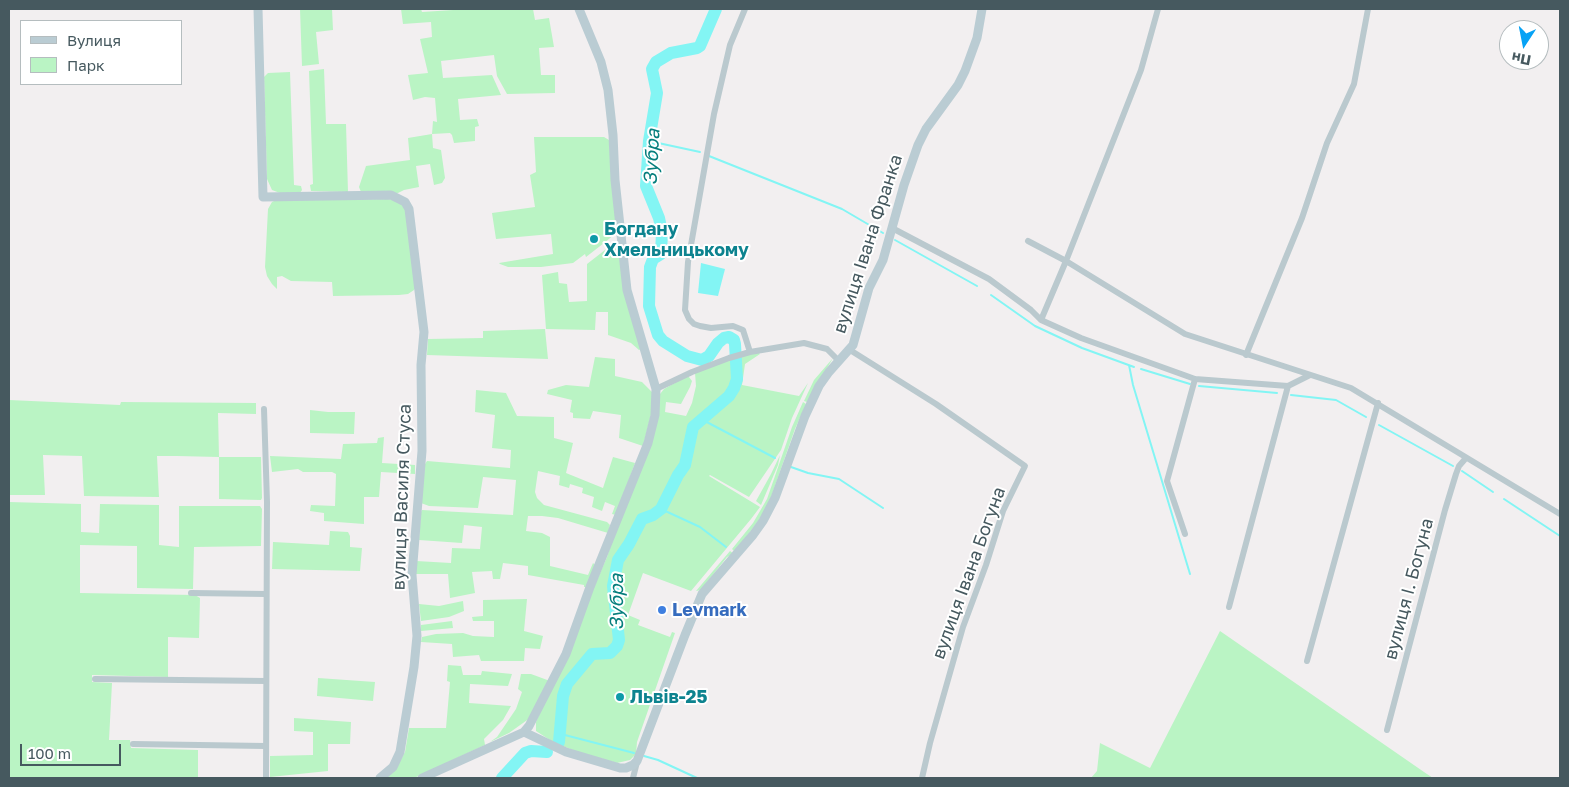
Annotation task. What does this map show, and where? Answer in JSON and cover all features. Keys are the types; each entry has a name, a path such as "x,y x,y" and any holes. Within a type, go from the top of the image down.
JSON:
{"street":[{"name":"вулиця Василя Стуса","path":"258,9 263,197 391,195 405,202 409,209 424,332 421,365 422,451 412,575 417,628 400,752 393,767 380,778"},
{"path":"422,778 524,732 566,654 590,587 648,443 656,409 656,389 627,290 615,180 608,90 601,62 579,9"},
{"path":"745,9 730,45 723,69 705,158 688,262 686,315 694,324 700,326 711,328 733,326 743,330 750,352"},
{"name":"вулиця Івана Франка","path":"633,778 637,761 702,594 753,535 766,516 775,498 811,403 823,380 850,350 857,336 869,288 883,260 918,145 926,129 965,71 977,38 982,9"},
{"path":"1041,320 1066,262 1141,70 1158,9"},
{"path":"1246,355 1302,218 1327,143 1354,84 1368,9"},
{"path":"892,228 989,279 1031,310 1041,320 1081,338 1196,379 1288,386 1310,375"},
{"path":"1028,241 1185,334 1351,388 1560,514"},
{"path":"656,389 692,372 729,358 750,352 804,343 827,349 839,361"},
{"name":"вулиця Івана Богуна","path":"850,350 936,404 1025,466 1003,511 963,627 922,778"},
{"path":"1185,534 1166,480 1196,379"},
{"path":"1229,607 1288,386"},
{"path":"1307,661 1378,403"},
{"path":"264,410 268,502 266,778"},
{"name":"вулиця І. Богуна","path":"1387,730 1448,501 1459,466 1466,458"},
{"path":"191,593 266,594"},
{"path":"95,679 266,681"},
{"path":"524,732 561,750 620,768 626,768 637,761"},
{"path":"133,744 266,746"}],"green space":[{"path":"300,9 332,9 333,30 316,32 319,64 302,66"},
{"path":"401,9 421,9 422,12 453,9 533,9 535,20 549,18 554,47 539,48 541,75 555,75 555,93 507,94 497,76 494,55 441,61 443,78 492,75 501,95 458,99 460,120 477,119 479,126 475,127 475,141 454,143 450,133 432,134 433,121 437,122 435,98 425,97 413,100 408,75 428,73 420,39 432,37 431,22 403,24"},
{"path":"324,69 326,124 346,124 348,192 311,191 310,185 313,184 309,71"},
{"path":"290,72 294,185 301,186 302,190 300,193 280,193 272,190 267,179 264,77 268,73"},
{"path":"432,134 433,148 441,150 445,178 442,183 434,185 430,164 416,166 419,187 398,193 361,192 359,187 366,166 410,160 408,138"},
{"path":"534,137 604,137 609,140 617,229 615,234 586,257 585,254 573,263 541,267 508,267 499,263 553,254 551,234 496,239 492,213 535,207 530,175 536,172"},
{"path":"276,200 396,200 403,204 406,210 416,287 414,290 408,294 399,295 333,296 332,282 291,281 282,276 277,277 277,289 272,284 267,276 265,267 268,209 272,202"},
{"path":"617,242 641,349 639,350 631,343 608,335 608,312 596,312 595,330 546,329 542,275 558,272 559,283 567,284 569,302 587,301 587,264"},
{"path":"545,329 548,359 427,355 428,339 483,338 483,331"},
{"path":"758,352 760,354 745,364 742,385 799,396 808,383 792,418 781,450 749,497 709,476 760,507 691,591 643,573 628,615 640,620 638,625 670,637 672,632 675,633 637,742 636,754 630,760 617,763 575,751 553,742 536,731 536,722 607,557 660,394 664,389 687,376 689,377 692,381 681,404 666,402 665,412 686,416 692,403 696,386 695,373 739,356"},
{"path":"595,357 615,359 615,376 642,382 653,393 653,407 643,446 619,438 621,415 593,411 590,419 573,418 573,413 570,412 572,400 547,394 548,390 566,385 589,387"},
{"path":"833,358 807,402 804,401 814,380"},
{"path":"476,390 506,393 517,416 554,417 554,438 573,443 566,473 603,488 613,457 635,463 616,515 612,514 615,506 605,502 602,511 592,507 594,497 582,493 583,488 570,484 569,488 559,485 560,476 538,471 535,492 537,498 544,505 607,522 610,525 608,533 558,518 528,516 526,531 542,533 550,537 550,566 588,575 593,563 595,565 587,587 528,575 528,566 503,563 500,579 493,579 492,571 472,572 475,593 450,598 448,574 416,574 416,561 451,563 452,548 480,549 482,527 464,525 462,543 419,540 422,510 513,515 516,480 483,477 478,508 429,506 421,503 425,464 427,461 510,468 511,450 492,448 495,415 475,412"},
{"path":"9,400 120,405 121,402 256,403 256,414 218,413 219,457 157,456 159,497 84,496 82,456 43,455 45,495 9,495"},
{"path":"803,402 806,404 795,429 770,500 764,513 735,552 732,549 753,523 767,499 792,427"},
{"path":"310,410 355,412 354,434 310,433"},
{"path":"384,437 382,463 415,465 415,474 381,472 379,497 364,497 364,524 324,521 324,513 310,511 311,505 335,506 336,474 332,472 303,472 298,469 272,472 270,456 341,459 343,444 377,443 378,438"},
{"path":"780,455 778,465 761,505 756,501"},
{"path":"219,457 261,457 261,500 219,499"},
{"path":"9,502 81,504 81,532 99,533 100,504 159,505 159,545 179,547 179,506 260,506 262,509 261,546 194,547 193,589 137,588 137,546 80,545 80,593 195,595 200,598 199,638 168,637 168,677 92,675 92,682 112,683 109,740 130,740 131,748 198,750 198,778 9,778"},
{"path":"330,531 348,532 350,547 362,548 360,571 272,569 273,542 329,545"},
{"path":"730,551 734,554 727,557 701,590 696,591"},
{"path":"527,599 524,631 543,636 540,649 525,648 524,661 481,661 479,655 453,657 452,644 421,642 422,637 436,634 463,633 473,636 494,637 494,621 473,621 472,617 483,616 483,600"},
{"path":"463,601 464,611 449,617 421,621 419,604 439,606"},
{"path":"452,621 453,628 421,631 421,625"},
{"path":"1220,631 1433,778 1091,778 1097,771 1100,743 1150,768"},
{"path":"448,665 461,666 463,675 481,675 482,671 512,674 508,686 470,684 469,703 511,706 503,720 484,739 485,745 414,778 385,778 398,765 405,752 409,728 446,728 450,682 447,681"},
{"path":"521,674 531,674 550,681 530,718 509,733 490,742 497,737 516,709 522,692 518,689"},
{"path":"318,678 375,682 373,701 317,696"},
{"path":"294,718 351,722 350,744 328,744 328,771 270,777 270,756 313,755 313,732 294,731"}],"water":[{"path":"701,263 725,269 718,296 698,293"}],"waterway":[{"name":"Зубра","path":"559,742 563,696 567,684 592,654 610,653 617,646 619,640 613,586 618,560 642,519 653,515 661,509 685,465 693,427 729,396 737,379 734,340 729,337 724,338 709,356 702,360 687,356 663,341 658,335 649,306 650,267 653,259 661,254 662,232 659,218 646,186 649,141 657,93 652,69 656,62 671,53 700,46 716,9"},
{"path":"649,141 700,152"},
{"path":"709,156 842,209 883,233"},
{"path":"895,240 977,286"},
{"path":"991,295 1035,326 1082,348 1134,367"},
{"path":"1129,365 1133,385 1190,574"},
{"path":"1141,369 1190,384"},
{"path":"1199,386 1277,393"},
{"path":"1291,395 1336,400 1366,417"},
{"path":"701,419 775,458"},
{"path":"1379,425 1453,466"},
{"path":"791,467 808,473 839,479 883,508"},
{"path":"1462,471 1493,492"},
{"path":"1504,499 1560,536"},
{"path":"661,509 700,527 726,547"},
{"path":"561,734 634,753"},
{"name":"Зубра","path":"502,778 525,753 531,751 547,752"},
{"path":"644,756 658,760 697,778"}],"place":[{"name":"Богдану Хмельницькому","path":"594,239"},
{"name":"Levmark","path":"662,610"},
{"name":"Львів-25","path":"620,697"}]}
